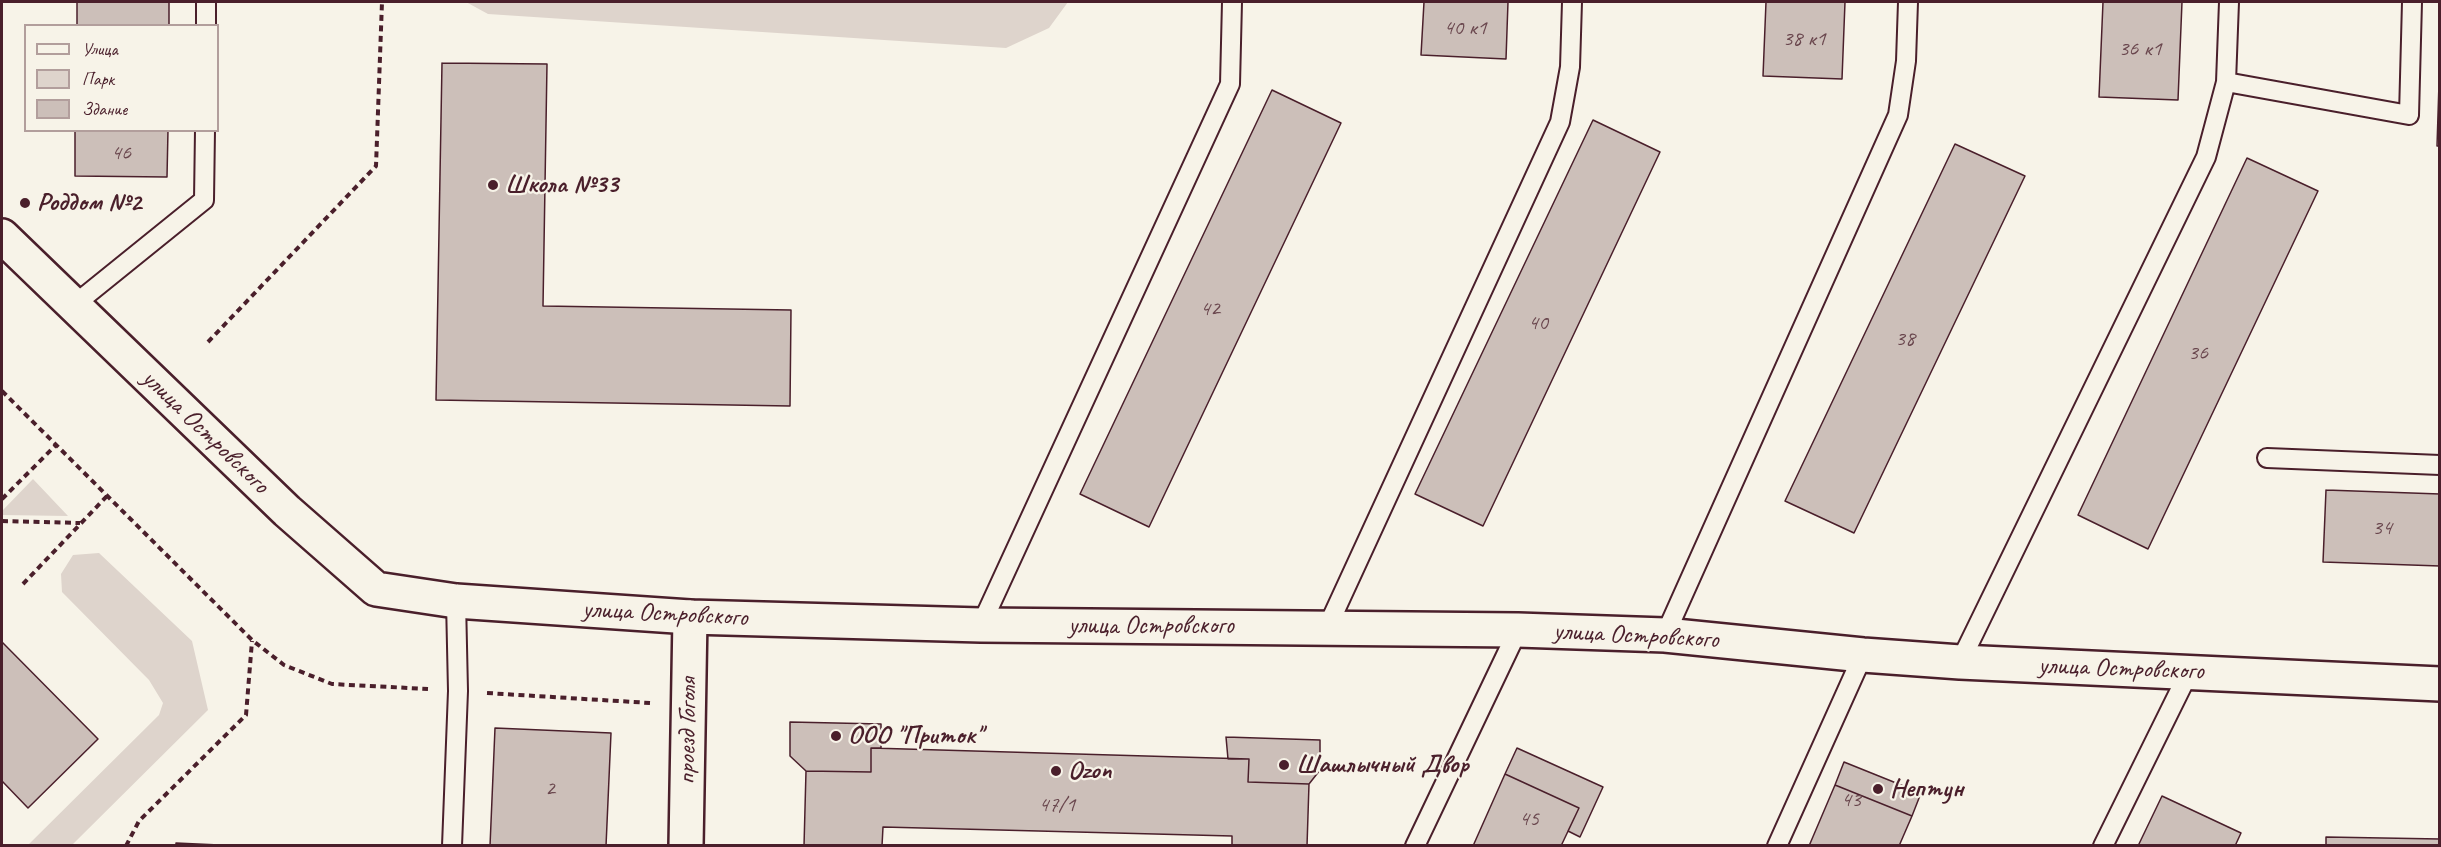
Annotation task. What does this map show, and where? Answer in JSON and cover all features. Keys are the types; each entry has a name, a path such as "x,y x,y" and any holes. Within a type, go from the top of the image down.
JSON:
{"street":[{"name":"улица Островского","path":"2,236 287,511 376,589 456,600 690,617 981,625 1518,630 1665,635 1863,655 1960,662 2439,684"},
{"name":"проезд Гоголя","path":"686,846 690,617"}],"lane":[{"path":"206,2 206,24"},
{"path":"981,625 1230,84 1232,2"},
{"path":"1327,628 1560,122 1570,67 1572,2"},
{"path":"1665,635 1898,115 1906,61 1908,2"},
{"path":"1960,662 2206,157 2226,82 2229,2"},
{"path":"2226,82 2409,116 2412,2"},
{"path":"74,305 204,200 205,132"},
{"path":"2267,458 2439,465"},
{"path":"452,846 458,691 456,600"},
{"path":"1415,846 1518,630"},
{"path":"1777,846 1863,655"},
{"path":"2103,846 2189,672"}],"path":[{"path":"208,342 376,166 382,2"},
{"path":"2,391 252,640 246,716 139,821 126,846"},
{"path":"2,499 56,445"},
{"path":"23,584 108,495"},
{"path":"2,521 81,523"}],"green space":[{"path":"466,2 1068,2 1049,28 1006,48 488,14"},
{"path":"33,479 68,516 2,515 2,511"},
{"path":"99,553 192,641 208,710 72,845 28,845 159,715 163,703 149,680 62,592 61,574 73,555"}],"building":[{"path":"77,2 169,2 169,24 77,24"},
{"path":"1424,2 1508,2 1506,59 1421,55"},
{"path":"1766,2 1845,2 1842,79 1763,76"},
{"path":"2103,2 2182,2 2178,100 2099,97"},
{"path":"2440,52 2440,146 2437,146"},
{"name":"Школа №33","path":"442,63 547,64 543,306 791,310 790,406 436,400"},
{"path":"1272,90 1341,123 1149,527 1080,494"},
{"path":"1593,120 1660,152 1483,526 1415,494"},
{"path":"75,132 168,132 167,177 75,176"},
{"path":"1955,144 2025,176 1854,533 1785,501"},
{"path":"2247,158 2318,191 2148,549 2078,515"},
{"path":"2326,490 2440,494 2440,566 2323,562"},
{"path":"2,642 98,739 28,808 2,781"},
{"name":"ООО \"Приток\"","path":"790,722 881,724 881,748 871,748 871,772 806,771 790,756"},
{"path":"495,728 611,733 606,846 490,846"},
{"name":"Шашлычный Двор","path":"1226,737 1320,740 1320,770 1309,784 1248,782 1249,759 1228,759"},
{"path":"871,748 1249,759 1248,782 1309,784 1307,846 1232,846 1232,836 883,827 882,846 804,846 806,771 871,772"},
{"path":"1517,748 1603,787 1580,837 1568,831 1579,808 1505,774"},
{"name":"Нептун","path":"1844,762 1921,793 1912,816 1835,785"},
{"path":"1505,774 1579,808 1561,846 1473,846"},
{"path":"1835,785 1912,816 1899,846 1809,846"},
{"path":"2162,796 2241,833 2235,846 2138,846"},
{"path":"2326,837 2440,839 2440,846 2326,846"},
{"path":"176,843 241,846 176,846"}],"place":[{"name":"Школа №33","path":"493,185"},
{"name":"Роддом №2","path":"25,203"},
{"name":"ООО \"Приток\"","path":"836,736"},
{"name":"Шашлычный Двор","path":"1284,765"},
{"name":"Ozon","path":"1056,771"},
{"name":"Нептун","path":"1878,789"}]}
